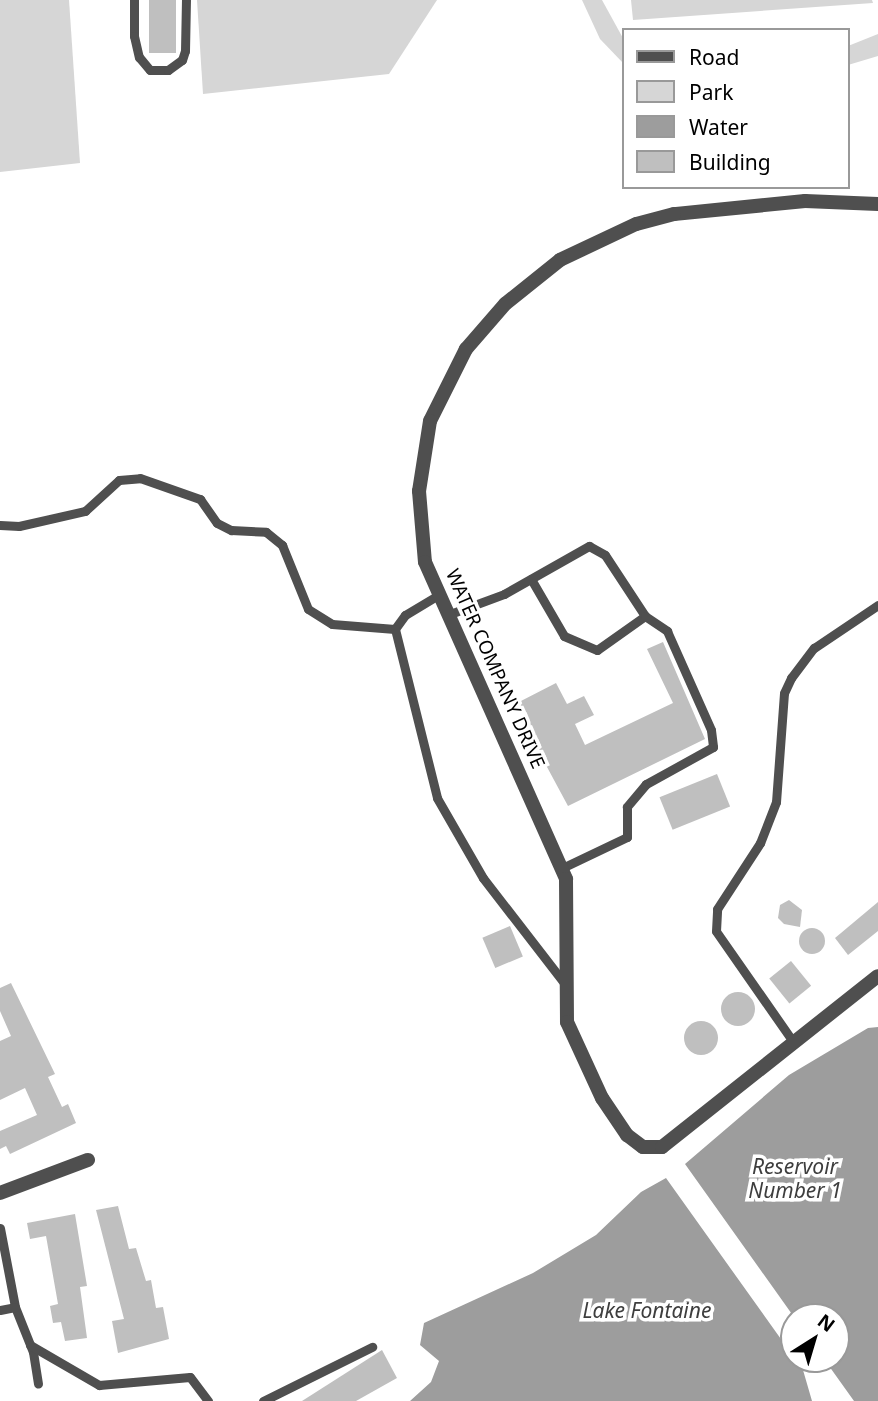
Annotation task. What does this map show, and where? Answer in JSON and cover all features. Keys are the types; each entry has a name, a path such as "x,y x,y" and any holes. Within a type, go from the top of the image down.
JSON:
{"street":[{"name":"WATER COMPANY DRIVE","path":"878,204 805,201 674,214 636,224 578,249 524,287 466,349 430,421 421,467 420,519 425,562 562,868 570,914 565,984 567,1022 601,1098 627,1135 649,1149 662,1147 878,976"},
{"path":"0,1193 88,1160"}],"lane":[{"path":"134,0 134,36 139,57 150,70 168,70 182,60 185,51 186,0"},
{"path":"0,525 19,526 85,511 119,480 140,478 200,499 217,523 231,530 266,532 282,545 308,609 332,624 395,628"},
{"path":"450,614 504,594 589,546 605,555 645,616 667,631 711,730 713,747 646,784 627,807 627,837 562,868"},
{"path":"531,579 564,636 597,650 645,616"},
{"path":"395,628 405,615 440,594"},
{"path":"794,1043 716,932 717,909 760,843 776,802 784,693 790,678 814,648 878,605"},
{"path":"395,628 438,798 483,878 565,984"},
{"path":"0,1228 15,1307 30,1345 38,1384"},
{"path":"0,1310 15,1307"},
{"path":"30,1345 99,1385 190,1377 208,1401"},
{"path":"263,1401 372,1347"}],"green space":[{"path":"0,0 69,0 80,163 0,172"},
{"path":"197,0 437,0 389,74 203,94"},
{"path":"582,0 602,0 622,36 622,62 600,39"},
{"path":"631,0 872,0 873,3 633,20"},
{"path":"878,34 878,56 850,64 850,45"}],"water":[{"name":"Reservoir Number 1","path":"878,1027 878,1401 854,1401 834,1373 850,1373 850,1303 784,1303 685,1164 789,1075 868,1028"},
{"name":"Lake Fontaine","path":"666,1178 780,1338 780,1373 804,1373 812,1401 410,1401 431,1382 439,1361 420,1345 424,1323 533,1273 596,1235 641,1192"}],"building":[{"path":"149,0 176,0 176,53 149,53"},
{"path":"663,642 705,739 568,806 526,728 531,726 519,702 556,683 567,704 584,696 594,715 575,724 585,745 673,703 647,649"},
{"path":"717,774 730,806 673,830 660,797"},
{"path":"789,900 802,910 800,927 784,924 778,918 780,905"},
{"path":"878,902 878,931 848,955 835,938"},
{"path":"510,926 523,956 495,968 482,938"},
{"path":"812,928 821,932 825,941 821,950 812,954 803,950 799,941 803,932"},
{"path":"791,961 811,986 789,1003 769,979"},
{"path":"11,983 55,1074 48,1077 62,1107 68,1104 76,1123 10,1154 6,1146 0,1149 0,1131 37,1115 25,1088 0,1100 0,1041 11,1036 0,1011 0,988"},
{"path":"738,992 750,997 755,1009 750,1021 738,1026 726,1021 721,1009 726,997"},
{"path":"701,1021 713,1026 718,1038 713,1050 701,1055 689,1050 684,1038 689,1026"},
{"path":"118,1206 129,1249 136,1248 146,1281 151,1280 156,1308 163,1307 169,1339 118,1353 112,1321 124,1319 96,1210"},
{"path":"75,1214 87,1286 80,1287 87,1338 65,1341 61,1322 53,1323 50,1306 58,1304 46,1236 30,1239 27,1223"},
{"path":"382,1350 397,1378 356,1401 302,1401"}]}
